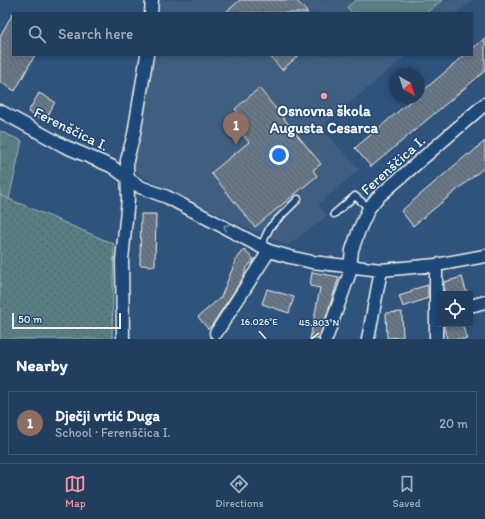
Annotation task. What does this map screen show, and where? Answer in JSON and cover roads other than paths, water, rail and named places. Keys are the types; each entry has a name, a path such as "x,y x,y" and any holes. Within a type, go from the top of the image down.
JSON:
{"street":[{"path":"151,12 152,0"},
{"path":"123,339 122,260 128,199 127,160 134,134 147,56"},
{"name":"Ferenščica I.","path":"326,339 350,275 352,250 369,208 377,198 485,104"},
{"name":"Ferenščica I.","path":"0,111 64,146 111,166 140,187 167,198 265,248 312,262 381,270 436,265 485,256"},
{"path":"216,333 265,248"},
{"path":"436,265 436,339"},
{"path":"368,339 381,270"}],"lane":[{"path":"334,214 355,196 369,208"},
{"path":"265,248 270,227 298,199"}],"place":[{"name":"Osnovna škola Augusta Cesarca","path":"324,96"},
{"name":"Dječji vrtić Duga","path":"236,145"}]}
